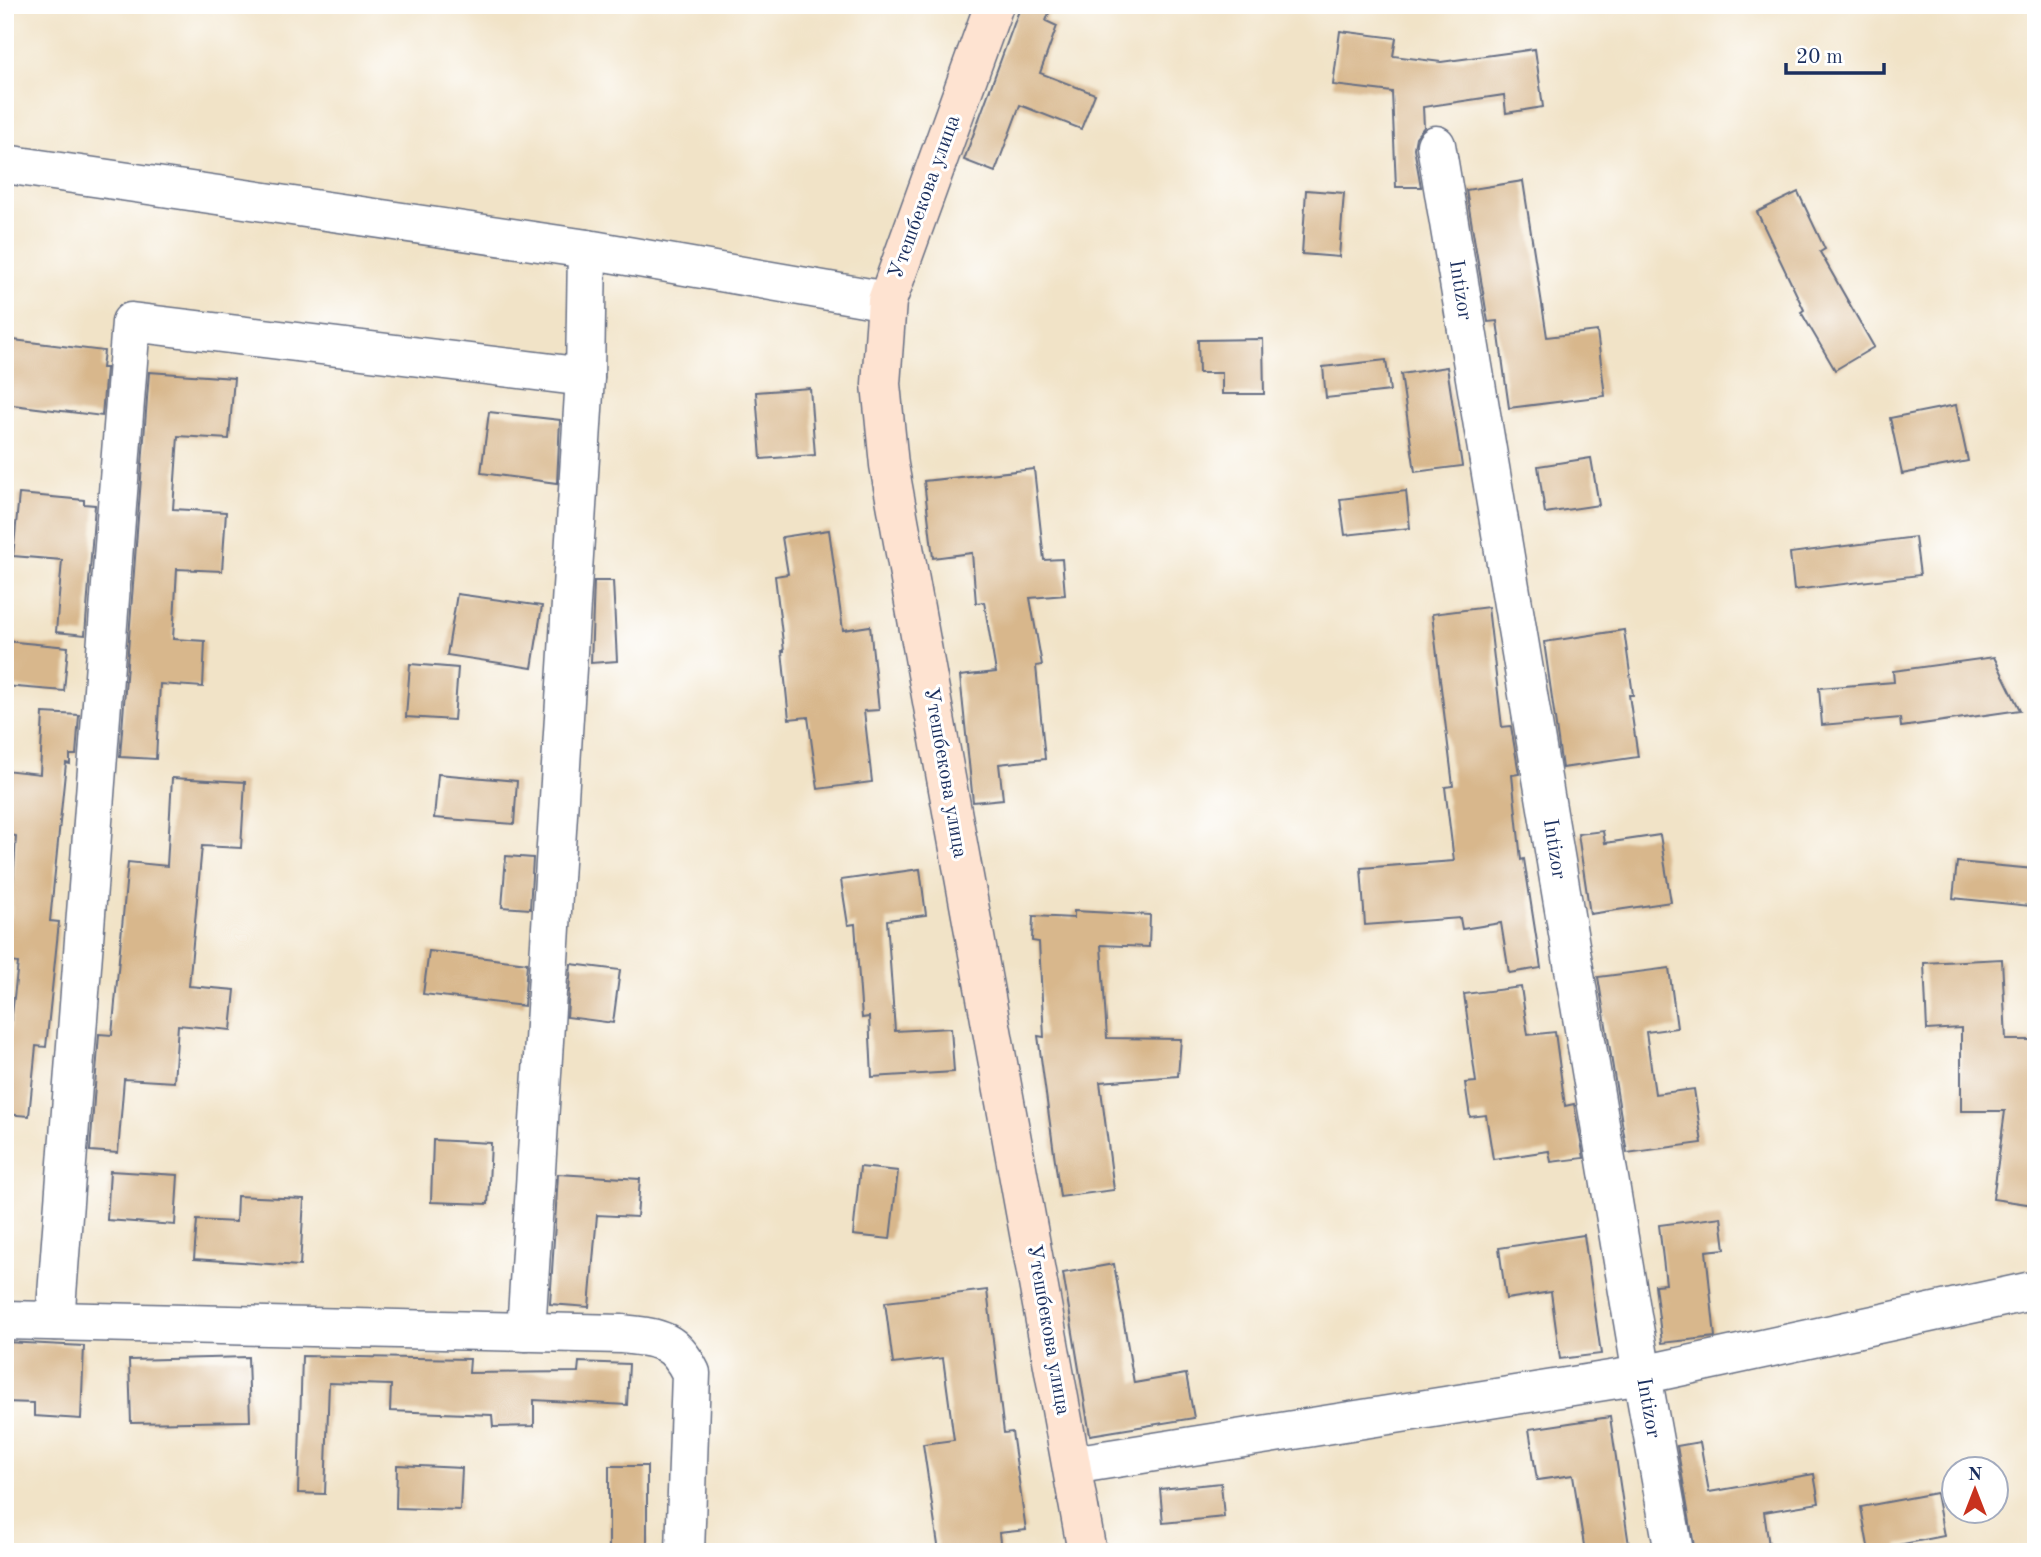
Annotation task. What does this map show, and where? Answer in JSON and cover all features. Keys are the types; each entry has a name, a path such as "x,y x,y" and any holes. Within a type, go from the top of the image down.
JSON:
{"main road":[{"name":"Утешбекова улица","path":"994,5 887,301 881,384 889,465 1087,1552"}],"street":[{"name":"Intizor","path":"1436,145 1642,1376 1674,1552"},
{"path":"5,164 587,249 887,301"},
{"path":"526,1332 585,377 587,249"},
{"path":"55,1321 131,322 585,377"},
{"path":"1072,1465 1642,1376 2036,1290"},
{"path":"5,1320 622,1334 658,1338 682,1354 691,1373 684,1552"}],"building":[{"path":"1021,5 1052,5 1046,21 1057,26 1040,73 1095,94 1081,129 1020,105 995,172 964,160"},
{"path":"1340,31 1396,38 1393,56 1441,62 1535,49 1543,107 1506,113 1504,95 1423,107 1424,127 1416,137 1414,148 1421,187 1396,187 1392,92 1333,85"},
{"path":"1523,181 1547,337 1597,331 1605,396 1509,408 1497,321 1488,322 1466,190"},
{"path":"1306,190 1344,193 1339,257 1302,254"},
{"path":"1798,192 1825,249 1820,252 1874,347 1835,370 1801,312 1804,310 1757,212"},
{"path":"5,339 104,351 102,368 106,368 102,416 5,404"},
{"path":"1263,339 1264,394 1222,394 1222,373 1199,373 1198,340"},
{"path":"1386,360 1390,391 1326,398 1323,367"},
{"path":"1447,367 1462,466 1415,472 1401,374"},
{"path":"149,372 234,378 229,439 178,436 173,509 226,512 222,571 177,569 173,639 205,641 203,687 160,684 156,759 120,757"},
{"path":"810,388 815,455 761,459 756,392"},
{"path":"1956,405 1968,461 1902,474 1890,418"},
{"path":"489,412 560,420 557,483 481,473"},
{"path":"1591,458 1599,505 1545,513 1538,466"},
{"path":"1034,469 1044,560 1062,559 1065,595 1030,598 1042,665 1036,666 1045,759 999,764 1003,799 973,802 960,676 996,672 984,602 976,603 972,553 933,558 924,481"},
{"path":"1406,491 1410,528 1345,535 1340,499"},
{"path":"19,494 84,500 84,504 95,505 85,635 56,632 62,560 13,556"},
{"path":"829,530 843,630 870,626 879,710 864,711 872,782 818,789 808,717 789,719 775,576 788,574 782,537"},
{"path":"1915,537 1920,575 1794,590 1790,553"},
{"path":"594,581 613,581 617,661 591,663"},
{"path":"457,594 542,606 532,668 447,655"},
{"path":"1488,607 1502,727 1511,726 1519,774 1512,775 1521,860 1524,859 1541,968 1509,973 1501,923 1462,929 1460,918 1365,925 1361,868 1454,861 1445,787 1453,786 1432,614"},
{"path":"1624,630 1633,695 1629,695 1638,757 1562,768 1544,642"},
{"path":"5,641 68,647 64,691 5,686"},
{"path":"1994,657 2020,710 1901,727 1900,718 1822,725 1819,688 1894,682 1893,671"},
{"path":"410,664 458,668 454,720 406,717"},
{"path":"43,713 79,715 76,755 70,755 70,764 66,763 50,921 59,922 46,1047 36,1046 29,1116 5,1114 5,1057 18,963 5,961 5,916 11,917 16,836 5,834 5,770 40,774"},
{"path":"438,774 517,781 514,824 434,818"},
{"path":"172,778 245,782 241,848 202,846 189,986 235,990 231,1030 178,1025 174,1082 124,1079 118,1153 90,1151 99,1034 112,1035 128,862 167,866"},
{"path":"1603,831 1605,843 1660,835 1671,902 1590,914 1578,834"},
{"path":"506,856 533,858 530,909 502,907"},
{"path":"1957,862 2034,869 2030,906 1953,898"},
{"path":"920,869 926,915 887,920 895,1031 951,1028 954,1072 872,1077 869,1017 862,1018 855,924 848,925 841,880"},
{"path":"1074,911 1150,915 1149,947 1101,945 1107,1038 1181,1039 1178,1076 1100,1082 1114,1190 1060,1197 1038,1036 1044,1037 1039,942 1032,941 1033,916 1074,918"},
{"path":"429,951 527,963 524,1006 423,994"},
{"path":"2002,959 2006,1040 2036,1040 2034,1205 1993,1199 2005,1111 1961,1111 1961,1028 1927,1030 1924,963"},
{"path":"571,964 620,970 613,1023 567,1017"},
{"path":"1669,968 1677,1028 1646,1032 1655,1094 1694,1089 1702,1143 1627,1153 1598,977"},
{"path":"1521,987 1528,1035 1555,1032 1565,1106 1574,1104 1584,1158 1551,1162 1549,1151 1493,1159 1486,1115 1470,1117 1465,1083 1476,1082 1464,994"},
{"path":"433,1140 491,1143 488,1204 431,1202"},
{"path":"860,1167 898,1171 890,1239 853,1235"},
{"path":"110,1171 178,1175 175,1225 107,1220"},
{"path":"558,1174 640,1179 637,1217 597,1215 589,1307 550,1304"},
{"path":"237,1196 304,1199 300,1266 194,1259 197,1220 236,1222"},
{"path":"1721,1217 1725,1249 1706,1251 1715,1337 1662,1343 1655,1285 1666,1284 1659,1225"},
{"path":"1584,1235 1601,1354 1560,1359 1551,1292 1506,1299 1499,1248"},
{"path":"1114,1264 1134,1383 1186,1374 1194,1418 1090,1435 1063,1273"},
{"path":"987,1290 1004,1433 1012,1432 1026,1530 999,1533 1001,1552 939,1552 923,1444 954,1440 943,1358 893,1364 885,1302"},
{"path":"5,1342 84,1346 81,1419 34,1416 34,1403 5,1402"},
{"path":"302,1356 470,1359 469,1373 578,1372 579,1362 629,1364 627,1405 534,1400 534,1426 493,1427 492,1415 390,1411 391,1385 329,1383 325,1494 298,1493"},
{"path":"248,1357 250,1421 131,1423 129,1360"},
{"path":"1610,1417 1630,1552 1585,1552 1573,1475 1537,1480 1529,1429"},
{"path":"1700,1442 1709,1492 1814,1474 1819,1503 1764,1512 1770,1552 1695,1552 1677,1446"},
{"path":"397,1465 462,1468 460,1510 396,1508"},
{"path":"609,1466 647,1466 647,1551 609,1551"},
{"path":"1221,1483 1224,1517 1163,1523 1160,1489"},
{"path":"1936,1493 1940,1526 1944,1536 1898,1545 1899,1552 1869,1552 1861,1507"}]}
